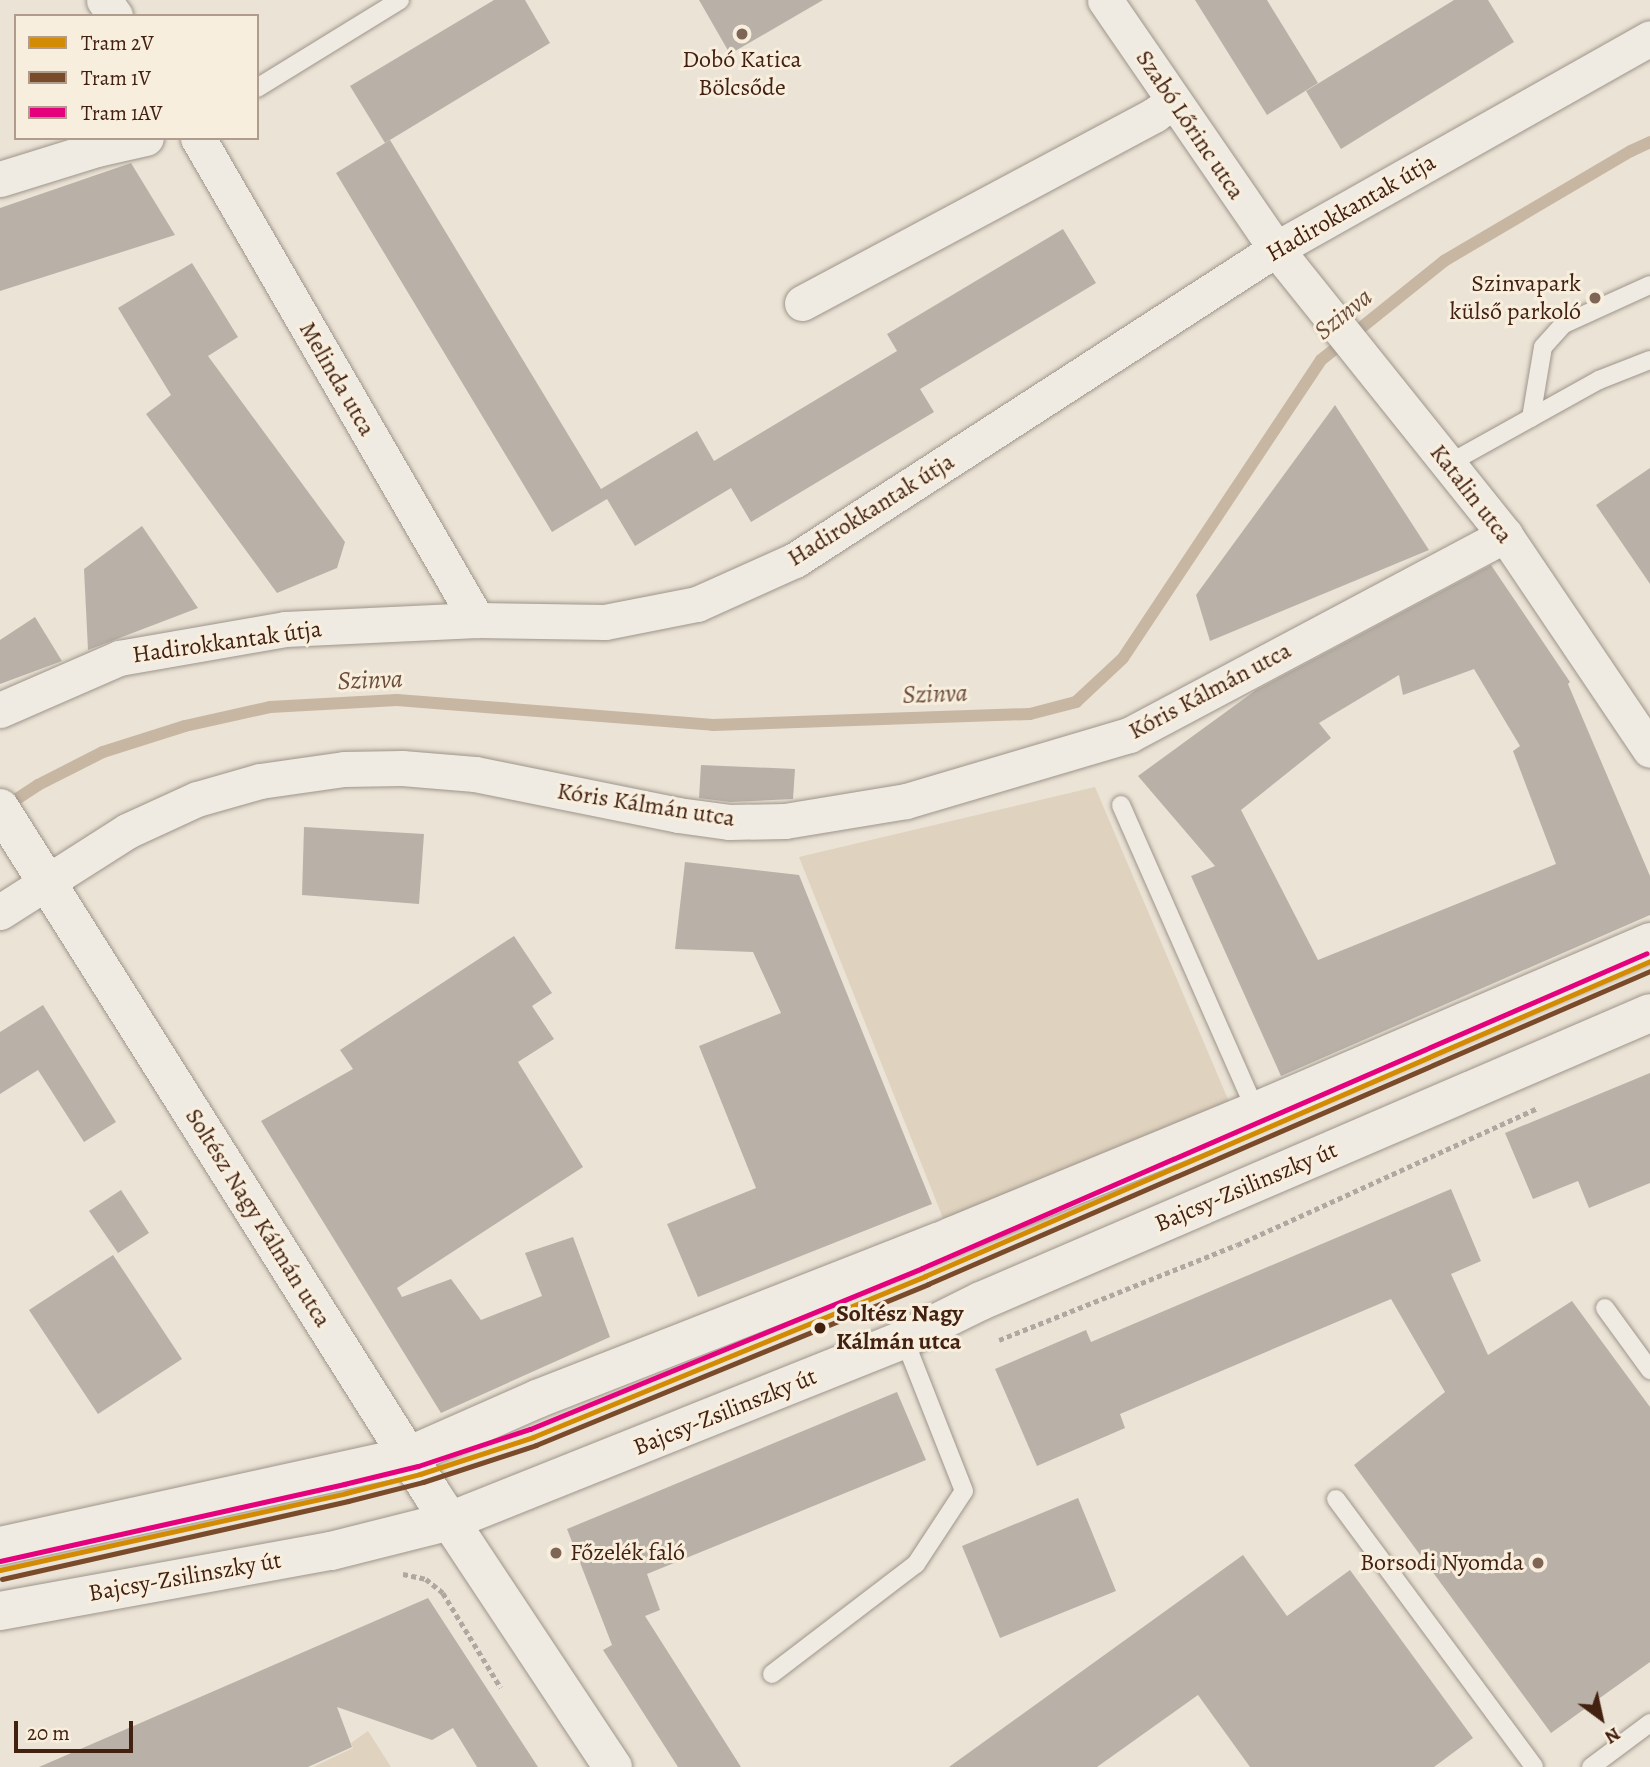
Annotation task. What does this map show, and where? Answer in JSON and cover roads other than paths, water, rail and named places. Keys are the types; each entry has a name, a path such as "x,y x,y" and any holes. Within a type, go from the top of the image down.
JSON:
{"street":[{"name":"Szabó Lőrinc utca","path":"1105,0 1276,249"},
{"name":"Hadirokkantak útja","path":"0,710 119,658 285,629 477,620 605,622 697,604 795,560 1276,249 1650,38"},
{"path":"802,303 1154,115 1174,101"},
{"path":"0,179 97,149 137,140"},
{"name":"Melinda utca","path":"199,140 477,620"},
{"name":"Katalin utca","path":"1276,249 1505,535 1650,751"},
{"name":"Kóris Kálmán utca","path":"0,912 127,831 197,799 260,781 344,769 401,768 475,774 678,816 729,822 785,821 906,801 1129,735 1505,535"},
{"name":"Soltész Nagy Kálmán utca","path":"10,823 408,1457 613,1767"},
{"path":"0,1546 408,1457 537,1399 952,1236 1256,1111 1650,942"},
{"name":"Bajcsy-Zsilinszky út","path":"0,1611 331,1551 450,1521 904,1339 981,1301 1650,1013"}],"lane":[{"path":"259,87 400,0"},
{"path":"1531,418 1543,347 1564,324 1650,285"},
{"path":"1448,464 1599,380 1650,360"},
{"path":"1121,805 1256,1111"},
{"path":"1605,1308 1650,1370"},
{"path":"772,1674 916,1564 964,1492 904,1339"},
{"path":"1336,1499 1534,1767"},
{"path":"1591,1767 1650,1723"}],"waterway":[{"name":"Szinva","path":"3,808 38,785 103,752 185,726 270,707 397,700 713,725 1030,714 1076,702 1123,658 1321,360 1444,261 1650,142"}],"tram line":[{"name":"1AV","path":"0,1561 418,1466 530,1429 922,1268 1647,953"},
{"name":"2V","path":"0,1570 346,1493 420,1474 533,1437 925,1276 1650,961"},
{"name":"1V","path":"2,1579 348,1501 423,1482 536,1445 928,1284 1650,971"}],"place":[{"name":"Dobó Katica Bölcsőde","path":"742,34"},
{"name":"Szinvapark külső parkoló","path":"1595,298"},
{"name":"Soltész Nagy Kálmán utca","path":"820,1328"},
{"name":"Főzelék faló","path":"556,1553"},
{"name":"Borsodi Nyomda","path":"1538,1563"}]}
